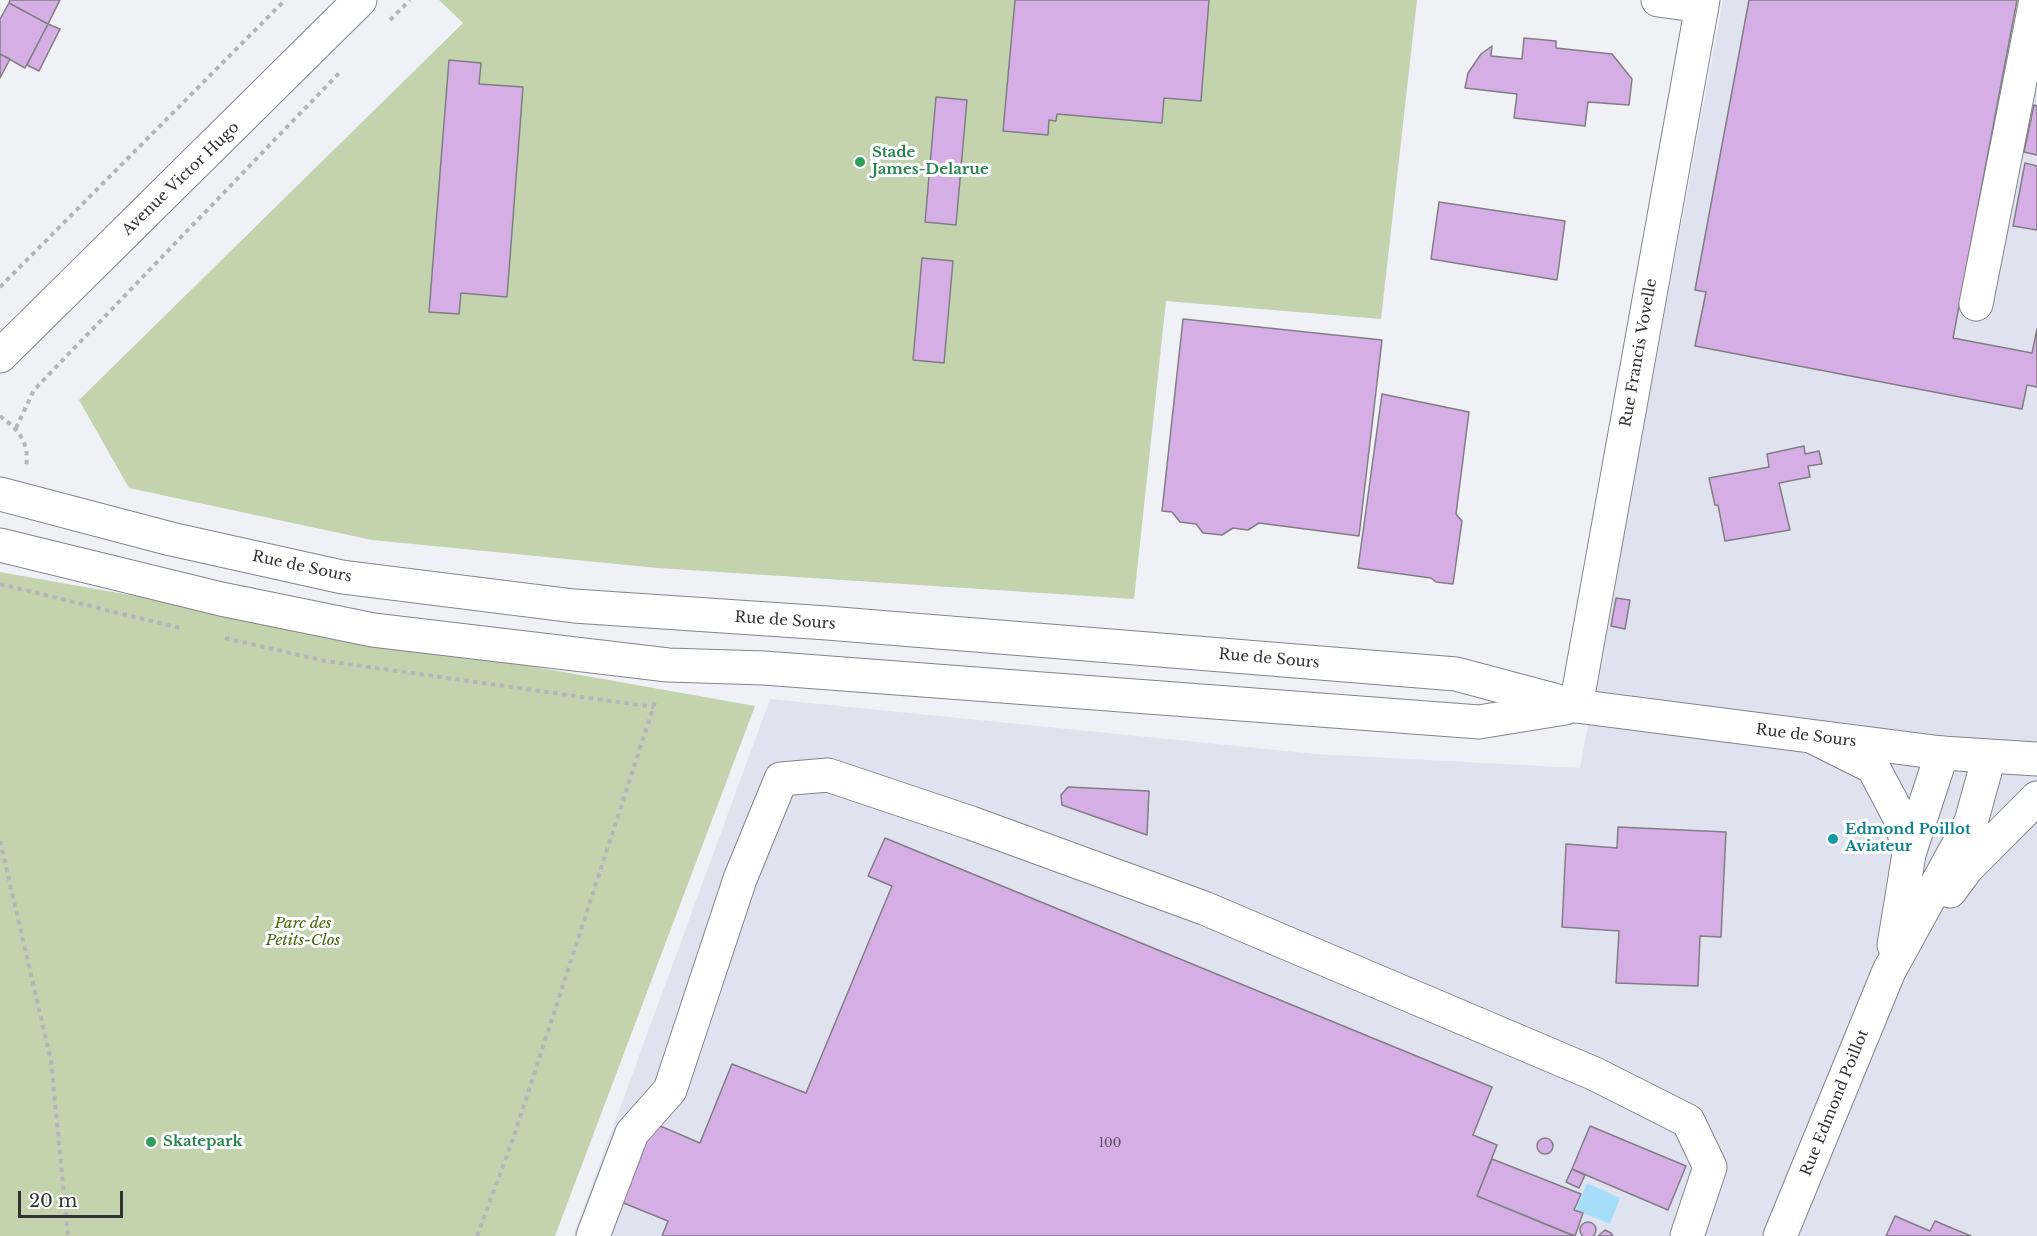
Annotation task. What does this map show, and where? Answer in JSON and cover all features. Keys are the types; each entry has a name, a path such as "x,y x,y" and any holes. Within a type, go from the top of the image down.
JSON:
{"main road":[{"name":"Avenue Victor Hugo","path":"0,356 360,0"},
{"path":"1658,0 1703,3"},
{"path":"1976,304 2036,0"},
{"name":"Rue Francis Vovelle","path":"1576,706 1703,3"},
{"name":"Rue de Sours","path":"8,496 171,539 342,577 574,606 839,624 1456,674 1576,706 1942,753 2037,759"},
{"name":"Rue de Sours","path":"0,545 221,599 373,630 668,666 764,668 1479,722 1576,706"},
{"name":"Rue Edmond Poillot","path":"1811,736 1873,767 1901,820 1909,854"},
{"name":"Rue Edmond Poillot","path":"1889,971 1909,854 1942,753"},
{"name":"Rue Edmond Poillot","path":"1780,1236 1889,971 1971,822 1989,757"},
{"path":"593,1236 632,1132 670,1090 740,879 781,779 828,775 971,823 1204,908 1595,1074 1688,1121 1710,1167 1687,1236"},
{"name":"Rue Edmond Poillot","path":"1889,971 1967,868 2037,798"}],"path":[{"path":"0,287 285,0"},
{"path":"385,25 410,0"},
{"path":"16,428 34,390 344,68"},
{"path":"0,416 16,428 28,455 25,472 8,496"},
{"path":"477,1236 512,1142 654,707"},
{"path":"0,841 51,1061 68,1236"}],"shaded area":[{"path":"1723,0 2037,0 2037,1236 573,1236 770,699 1316,754 1580,768"}],"green space":[{"name":"Stade James-Delarue","path":"439,0 1417,0 1381,319 1166,301 1134,599 658,568 372,540 129,488 79,400 463,23"},
{"name":"Parc des Petits-Clos","path":"0,572 755,706 555,1236 0,1236"}],"water":[{"path":"1587,1183 1620,1198 1610,1224 1576,1210"}],"building":[{"path":"10,0 60,0 48,24 9,3"},
{"path":"1015,0 1209,0 1201,101 1164,98 1162,123 1057,114 1056,121 1049,120 1048,135 1003,131"},
{"path":"1749,0 2017,0 1953,338 2032,353 2037,329 2037,387 2027,385 2022,409 1695,346 1706,292 1695,290"},
{"path":"9,3 48,24 25,68 0,54 0,19"},
{"path":"48,24 60,29 39,71 27,65"},
{"path":"1524,38 1556,41 1556,48 1612,54 1632,79 1629,105 1588,102 1585,126 1514,118 1517,94 1465,88 1468,73 1481,54 1492,46 1491,56 1522,59"},
{"path":"0,54 10,59 0,78"},
{"path":"449,60 481,63 479,84 523,87 507,297 461,293 459,314 429,312"},
{"path":"936,97 967,100 956,225 925,222"},
{"path":"2034,105 2037,106 2037,155 2024,152"},
{"path":"2025,163 2037,166 2037,230 2013,226"},
{"path":"1439,202 1565,221 1557,280 1431,259"},
{"path":"922,258 953,261 944,363 913,360"},
{"path":"1183,319 1382,340 1359,536 1259,523 1248,530 1233,528 1222,535 1203,533 1196,524 1180,522 1172,512 1162,511"},
{"path":"1382,394 1469,412 1456,514 1462,521 1453,584 1436,582 1431,578 1358,568"},
{"path":"1804,446 1805,454 1819,451 1822,464 1808,466 1810,477 1779,483 1790,530 1725,541 1718,505 1715,505 1709,478 1769,467 1767,454"},
{"path":"1616,598 1630,600 1625,629 1611,626"},
{"path":"1068,787 1149,791 1147,835 1062,805 1061,795"},
{"path":"1618,827 1726,832 1721,937 1700,936 1698,986 1616,983 1619,931 1562,927 1566,844 1617,848"},
{"path":"885,838 1492,1087 1473,1135 1497,1145 1477,1196 1574,1236 662,1236 668,1221 621,1202 653,1123 700,1143 732,1064 806,1093 892,886 868,876"},
{"path":"1590,1126 1686,1166 1668,1210 1572,1169"},
{"path":"1545,1138 1551,1140 1553,1146 1551,1152 1545,1154 1539,1152 1537,1146 1539,1140"},
{"path":"1492,1159 1581,1194 1574,1210 1583,1213 1575,1236 1477,1196"},
{"path":"1572,1169 1585,1175 1579,1188 1566,1182"},
{"path":"1895,1216 1930,1231 1935,1221 1971,1236 1886,1236"},
{"path":"1588,1222 1596,1230 1588,1238 1580,1230"},
{"path":"1605,1230 1611,1233 1613,1236 1598,1236"}],"place":[{"name":"Stade James-Delarue","path":"860,162"},
{"name":"Edmond Poillot Aviateur","path":"1833,839"},
{"name":"Skatepark","path":"151,1142"}]}
